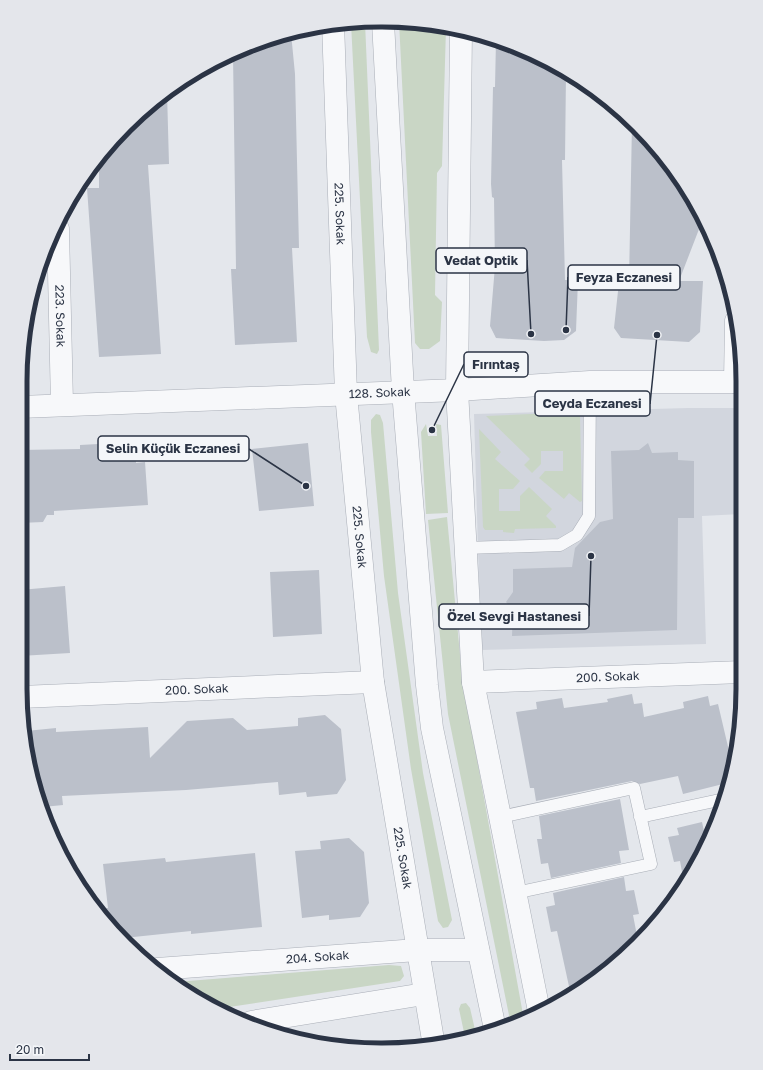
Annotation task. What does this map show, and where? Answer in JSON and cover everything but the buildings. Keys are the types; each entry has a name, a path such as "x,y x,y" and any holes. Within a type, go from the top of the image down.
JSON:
{"street":[{"path":"383,27 403,391 426,677 432,728 494,1024"},
{"name":"225. Sokak","path":"333,30 346,394 373,682 433,1039"},
{"path":"461,36 457,390 473,682 537,1006"},
{"name":"223. Sokak","path":"58,237 62,404"},
{"name":"128. Sokak","path":"27,406 457,390 590,382 736,382"},
{"name":"200. Sokak","path":"473,682 736,672"},
{"name":"200. Sokak","path":"27,697 373,682"},
{"name":"204. Sokak","path":"164,968 417,950 478,950"},
{"path":"259,1021 424,994"}],"lane":[{"path":"466,548 560,545 577,535 589,516 590,382"},
{"path":"500,817 634,788 651,864 515,893"},
{"path":"640,817 718,799"}],"shaded area":[{"path":"736,408 736,514 702,516 706,644 481,650 474,414"}],"green space":[{"path":"365,28 379,350 377,354 371,352 367,337 351,29"},
{"path":"399,28 446,33 442,166 437,173 435,295 442,302 440,341 429,349 420,349 415,343"},
{"path":"577,412 580,416 582,501 580,502 569,493 564,499 539,478 545,471 563,471 563,451 541,451 541,464 532,473 524,465 530,459 486,416"},
{"path":"376,414 380,415 383,423 398,593 423,773 452,920 448,927 443,928 438,921 411,769 384,576 371,432 371,420"},
{"path":"426,424 428,436 437,436 436,424 441,425 448,513 426,514 421,432"},
{"path":"479,429 501,452 495,459 520,481 513,489 499,489 499,511 520,511 520,496 529,487 552,509 546,516 556,526 556,528 515,529 514,533 503,532 503,530 485,530 483,527"},
{"path":"447,517 462,676 523,1013 510,1019 448,714 428,520"},
{"path":"389,965 401,966 404,976 400,981 228,1007 204,996 183,981"},
{"path":"466,1003 470,1008 475,1030 464,1033 459,1009 461,1004"}],"place":[{"name":"Feyza Eczanesi","path":"566,330"},
{"name":"Vedat Optik","path":"531,334"},
{"name":"Ceyda Eczanesi","path":"657,335"},
{"name":"Fırıntaş","path":"432,430"},
{"name":"Selin Küçük Eczanesi","path":"306,486"},
{"name":"Özel Sevgi Hastanesi","path":"591,556"}]}
